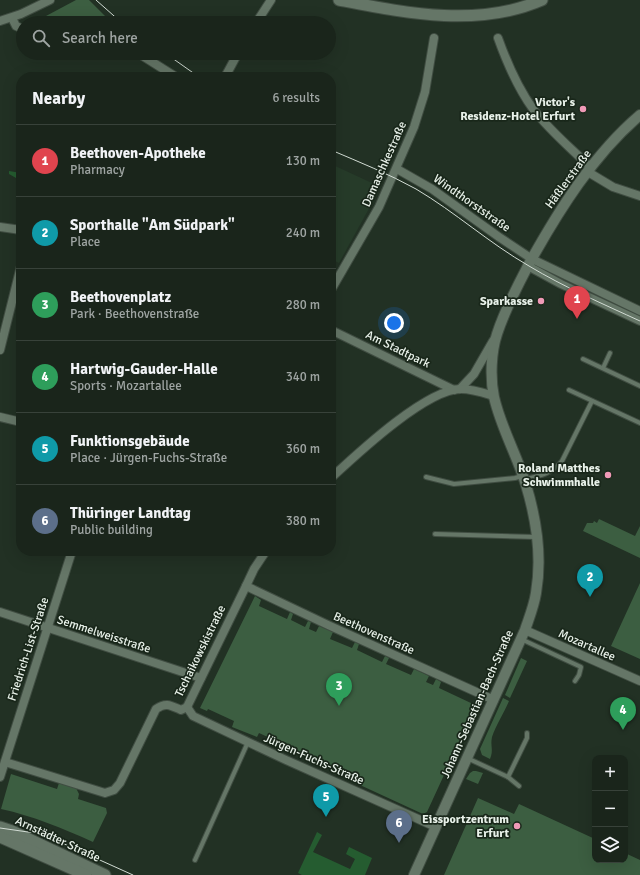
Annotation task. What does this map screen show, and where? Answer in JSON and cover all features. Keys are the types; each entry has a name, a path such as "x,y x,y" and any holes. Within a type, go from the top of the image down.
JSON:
{"main road":[{"path":"340,0 390,10 458,16 504,12 542,0"},
{"name":"Arnstädter Straße","path":"0,827 12,831 105,875"},
{"name":"Arnstädter Straße","path":"0,837 86,875"}],"street":[{"path":"16,16 50,0"},
{"path":"261,16 271,0"},
{"path":"0,21 16,16"},
{"path":"12,18 16,26"},
{"name":"Damaschkestraße","path":"336,282 376,214 397,169 414,127 421,108 434,38"},
{"path":"498,38 507,64 516,82 534,110 590,170 613,187 640,196"},
{"path":"149,60 168,72"},
{"path":"228,72 234,60"},
{"name":"Häßlerstraße","path":"530,262 558,214 590,170 615,139 640,115"},
{"name":"Windthorststraße","path":"397,169 432,189 530,262"},
{"path":"0,227 16,229"},
{"path":"530,262 640,312"},
{"path":"530,262 560,284 640,321"},
{"path":"457,390 474,374 497,335 508,306 530,262"},
{"path":"0,350 16,286"},
{"name":"Am Stadtpark","path":"336,332 457,390"},
{"path":"336,473 363,448 430,399 444,393 457,390 494,396 492,374 497,335"},
{"name":"Johann-Sebastian-Bach-Straße","path":"414,875 523,635 534,606 538,576 533,514 524,478 502,424 494,396"},
{"path":"0,417 16,421"},
{"name":"Friedrich-List-Straße","path":"0,778 3,761 70,556"},
{"name":"Tschaikowskistraße","path":"3,761 105,793 114,790 120,783 156,709 162,705 169,705 181,710 187,707 254,569 263,556"},
{"name":"Beethovenstraße","path":"246,586 494,700"},
{"name":"Semmelweisstraße","path":"0,612 201,678"},
{"name":"Mozartallee","path":"523,635 640,681"},
{"name":"Jürgen-Fuchs-Straße","path":"187,707 193,716 436,826"}],"lane":[{"path":"603,368 610,354"},
{"path":"583,359 640,386"},
{"path":"569,390 640,423"},
{"path":"426,477 454,484 524,478 549,472 557,468 562,461 592,401"},
{"path":"435,534 536,537"},
{"path":"523,635 581,667 579,676 575,681"},
{"path":"508,776 527,738 527,733"},
{"path":"195,860 248,742"},
{"path":"467,758 508,776 519,786"}],"shaded area":[{"path":"76,0 89,0 105,16 46,16"},
{"path":"336,166 372,183 378,189 377,194 339,263 336,262"},
{"path":"9,171 16,172 16,178 9,174"},
{"path":"599,519 635,536 640,526 640,558 583,531 587,523 593,523 594,521 597,523"},
{"path":"640,583 640,659 611,646"},
{"path":"255,596 261,600 259,606 287,619 290,612 293,614 291,620 305,627 308,621 311,622 309,629 316,632 319,626 333,632 330,639 352,648 355,642 359,644 357,650 382,662 385,656 389,658 386,664 411,675 414,669 429,676 426,682 433,685 436,679 441,682 439,688 473,704 476,698 479,699 427,812 423,814 347,779 341,774 342,771 259,733 257,737 232,727 234,721 208,709 207,711 200,708"},
{"path":"521,658 527,661 510,698 505,695"},
{"path":"503,698 509,701 492,737 492,753 490,759 482,755 480,749"},
{"path":"473,771 483,773 478,784 466,779"},
{"path":"11,774 57,789 59,783 76,788 79,794 78,799 106,808 107,813 93,842 25,815 1,809"},
{"name":"Eissportzentrum Erfurt","path":"478,798 514,814 519,804 592,838 592,863 628,863 628,854 640,860 640,875 444,875"},
{"path":"317,832 322,835 313,852 350,869 355,859 346,854 349,847 372,858 365,875 302,875 298,873"}],"tram line":[{"path":"96,0 114,16"},
{"path":"175,60 192,72"},
{"path":"336,152 385,173 416,189 500,248 542,274 640,321"},
{"path":"0,828 35,833 51,838 133,875"}],"place":[{"name":"Victor's Residenz-Hotel Erfurt","path":"583,109"},
{"name":"Sparkasse","path":"541,301"},
{"name":"Beethoven-Apotheke","path":"577,319"},
{"name":"Roland Matthes Schwimmhalle","path":"608,475"},
{"name":"Sporthalle \"Am Südpark\"","path":"590,597"},
{"name":"Beethovenplatz","path":"339,706"},
{"name":"Hartwig-Gauder-Halle","path":"623,730"},
{"name":"Funktionsgebäude","path":"326,817"},
{"name":"Eissportzentrum Erfurt","path":"517,826"},
{"name":"Thüringer Landtag","path":"399,843"}]}
